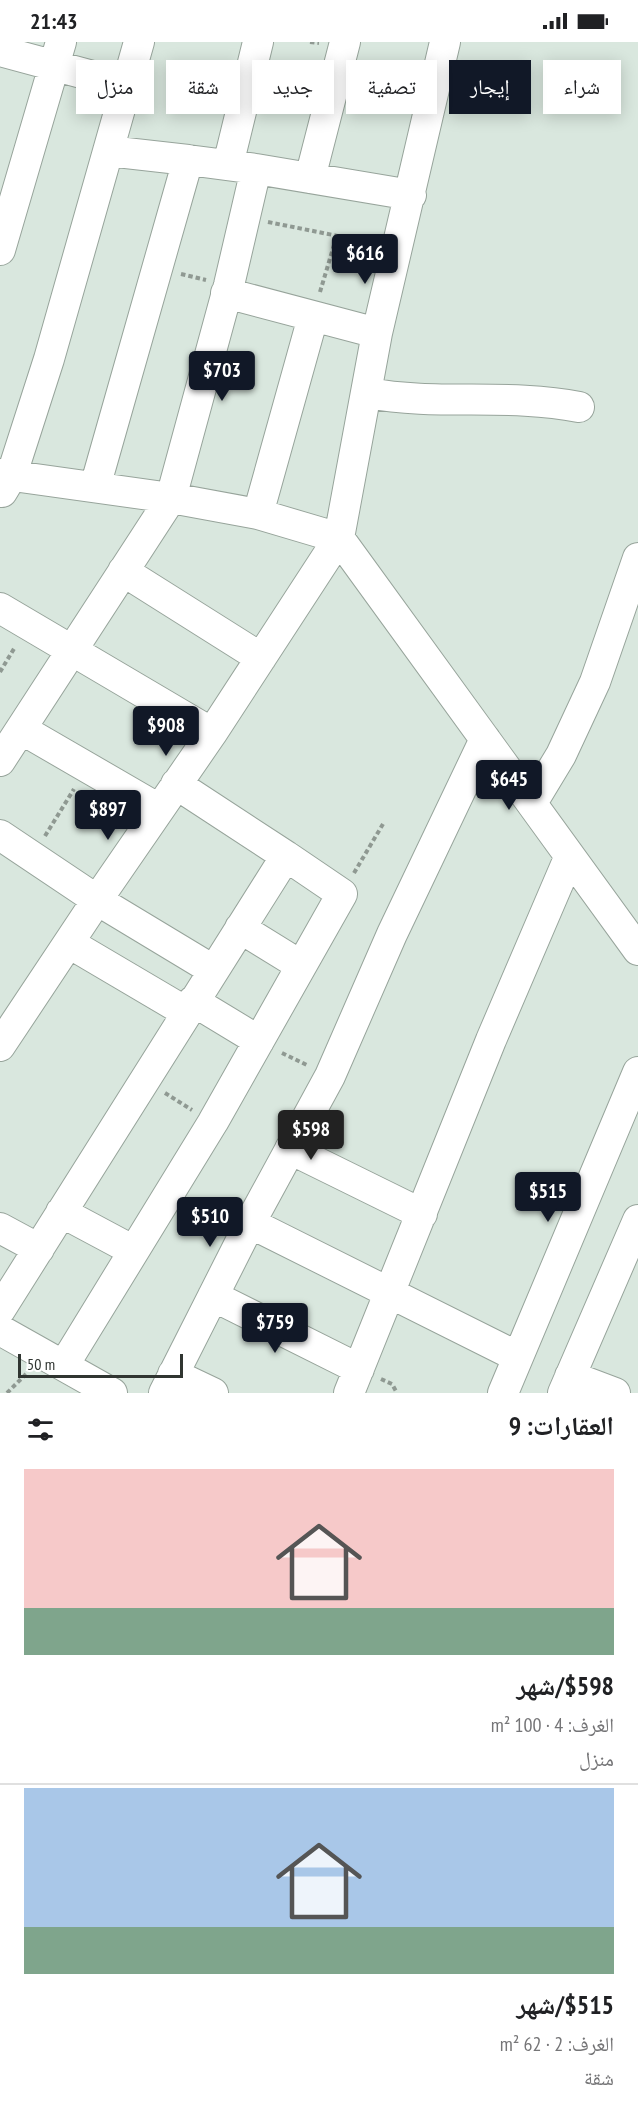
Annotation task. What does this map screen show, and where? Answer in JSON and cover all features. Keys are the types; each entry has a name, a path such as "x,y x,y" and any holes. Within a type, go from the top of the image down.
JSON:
{"street":[{"path":"134,60 139,42"},
{"path":"0,761 171,498 244,218 242,167 249,78 258,42"},
{"path":"334,91 345,42"},
{"path":"0,1046 212,733 339,538 368,393 377,333 445,42"},
{"path":"0,51 58,53 76,61"},
{"path":"0,250 58,53"},
{"path":"118,114 49,359 4,482 95,488 171,498 258,514 339,538 532,803 569,858 638,950"},
{"path":"310,177 328,114"},
{"path":"108,151 242,167 411,195"},
{"path":"95,488 188,160"},
{"path":"227,289 313,317 377,333"},
{"path":"258,514 313,317"},
{"path":"368,393 397,399 556,402 579,407"},
{"path":"532,803 561,755 595,682 638,558"},
{"path":"123,571 261,658"},
{"path":"0,608 212,733"},
{"path":"21,729 159,809"},
{"path":"213,1393 168,1383 250,1223 330,1076 392,934 485,740"},
{"path":"64,1365 213,1122 342,894 176,784"},
{"path":"0,836 97,900 213,970"},
{"path":"0,1310 286,856"},
{"path":"213,1296 354,1381 391,1294 499,1019 569,858"},
{"path":"240,928 300,965"},
{"path":"69,943 259,1041"},
{"path":"503,1393 638,1072"},
{"path":"290,1149 422,1214"},
{"path":"62,1212 134,1251"},
{"path":"615,1393 567,1385 638,1220"},
{"path":"250,1223 518,1357"},
{"path":"0,1228 39,1249"},
{"path":"0,1329 112,1393"}],"path":[{"path":"244,218 398,248"},
{"path":"313,317 337,235"},
{"path":"157,269 227,289"},
{"path":"32,857 87,769"},
{"path":"342,894 383,824"},
{"path":"259,1041 330,1076"},
{"path":"144,1081 213,1122"}]}
